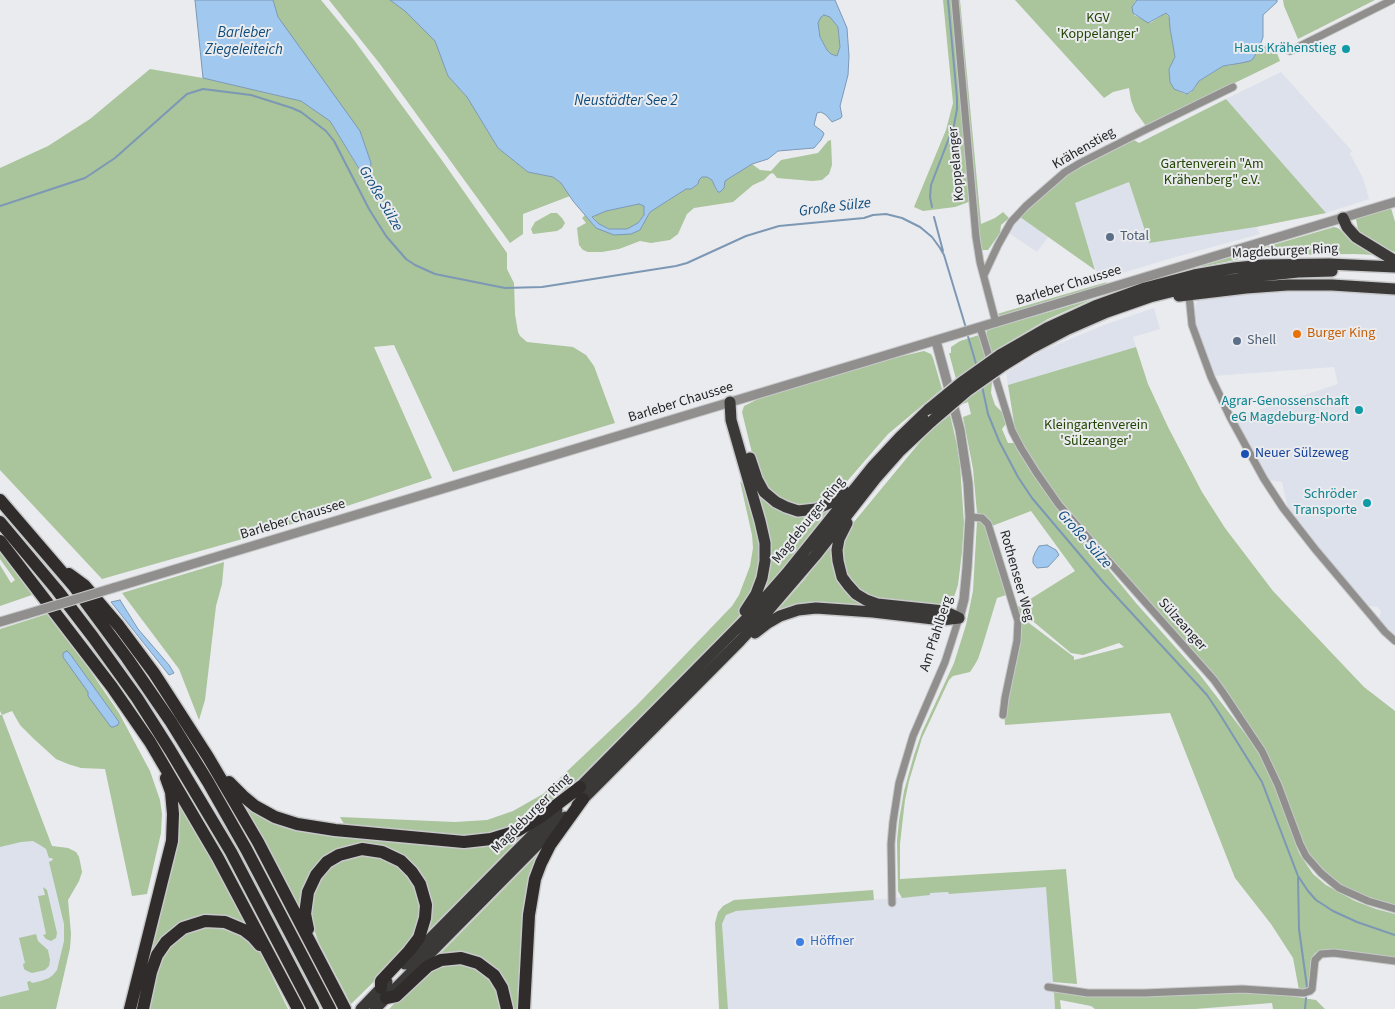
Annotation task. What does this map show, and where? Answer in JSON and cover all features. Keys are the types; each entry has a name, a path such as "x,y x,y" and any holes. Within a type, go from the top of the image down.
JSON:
{"highway":[{"path":"1343,218 1347,227 1356,237 1394,262"},
{"name":"Magdeburger Ring","path":"361,1009 383,993 719,654 787,589 899,452 1002,360 1040,332 1111,299 1194,275 1234,268 1285,264 1294,259 1351,257 1394,262"},
{"name":"Magdeburger Ring","path":"719,654 787,573 872,466 929,409 962,382 1002,360 1076,326 1150,297 1209,283 1284,273 1342,272 1395,275"},
{"path":"1150,297 1161,300 1235,289 1287,285 1332,285 1395,289"},
{"path":"730,402 739,418 748,453 759,484 768,496 781,505 793,510 802,511 825,506 840,496 865,468 872,466"},
{"path":"730,402 731,420 762,526 765,543 765,561 762,578 756,594 741,616 720,638 719,654 730,659 755,633 773,620 805,609 838,608 942,620 959,618"},
{"path":"866,490 864,500 844,528 838,544 837,556 842,577 861,597 877,604 944,611 959,618"},
{"path":"0,500 82,597 171,722 258,870 330,1009"},
{"path":"0,522 57,590 93,637 131,690 170,750 235,859 313,1009"},
{"path":"0,541 106,680 150,742 218,858 298,1009"},
{"path":"55,564 84,585 129,639 154,673 208,757 258,842 345,1009"},
{"path":"130,1009 173,834 173,814 169,787 150,742"},
{"path":"208,757 245,799 268,814 284,820 303,826 445,841 484,840 512,833 581,793"},
{"path":"524,1009 529,915 535,879 540,863 581,793"},
{"path":"319,959 305,914 308,892 316,875 327,862 344,853 362,849 386,853 401,861 416,877 423,892 426,912 419,938 382,981 383,993 396,996 428,966 441,960 461,958 478,963 494,975 502,988 507,1009"},
{"path":"143,1009 154,964 161,948 169,938 199,922 226,922 244,930 257,941 277,969"},
{"name":"Magdeburger Ring","path":"375,1009 383,993"}],"street":[{"name":"Koppelanger","path":"955,0 976,237 996,323"},
{"path":"1290,51 1392,0"},
{"name":"Krähenstieg","path":"984,275 1011,222 1026,206 1065,172 1233,87"},
{"name":"Barleber Chaussee","path":"0,622 1395,202"},
{"path":"1189,295 1192,325 1211,377 1230,417 1264,479 1283,508 1315,549 1395,642"},
{"name":"Sülzeanger","path":"976,329 1009,422 1026,456 1055,500 1214,680 1224,694 1262,750 1278,785 1301,848 1309,860 1327,879 1339,888 1368,901 1395,909"},
{"name":"Am Pfahlberg","path":"892,903 890,859 892,829 900,778 959,618 964,599 968,568 970,518 964,452 936,341"},
{"name":"Rothenseer Weg","path":"970,518 982,518 988,523 1018,621 1017,641 1004,698 1003,715"},
{"path":"1048,988 1099,993 1242,989 1304,992 1310,991 1312,988 1315,960 1321,954 1334,953 1395,961"}],"shaded area":[{"path":"1281,72 1352,151 1350,154 1363,178 1369,199 1326,213 1226,99"},
{"path":"1129,182 1149,243 1256,227 1260,234 1099,280 1074,203"},
{"path":"1020,217 1048,237 1037,252 1009,233"},
{"path":"1326,288 1395,292 1395,636 1379,619 1381,611 1377,607 1369,606 1316,546 1288,509 1282,482 1269,480 1234,418 1338,384 1334,367 1213,376 1193,315 1198,298 1267,290"},
{"path":"1154,308 1160,329 1133,337 1136,347 1008,385 1006,373 1044,350 1104,325"},
{"path":"0,715 2,715 52,846 68,848 76,852 81,864 82,872 79,881 68,900 71,934 70,948 56,1009 0,1009"},
{"path":"1047,886 1055,1009 728,1009 722,924 726,915 736,911 929,895 929,893 949,892 949,894"}],"green space":[{"path":"273,0 321,0 354,40 507,253 507,269 514,283 515,314 520,336 527,342 573,347 586,355 594,366 615,423 453,472 394,345 374,347 432,478 274,530 102,579 0,470 0,168 48,146 90,119 150,69 203,78 301,101 330,121 368,184 278,17"},
{"path":"329,0 390,0 405,11 435,41 448,76 467,97 498,148 528,172 553,177 561,183 570,196 523,214 523,234 510,243 380,64"},
{"path":"943,0 953,0 970,201 955,207 923,211 914,207 946,130 953,103"},
{"path":"957,0 960,0 981,224 1003,212 1009,218 1001,225 1000,233 988,250 980,248"},
{"name":"KGV 'Koppelanger'","path":"1015,0 1137,0 1134,3 1134,15 1150,23 1166,13 1170,19 1175,57 1169,69 1170,82 1174,89 1185,94 1190,93 1198,82 1223,66 1232,65 1256,54 1259,48 1273,43 1280,61 1146,126 1135,111 1129,88 1113,92 1104,98"},
{"path":"1283,0 1375,0 1298,39"},
{"path":"824,15 830,17 838,27 840,47 837,57 827,50 818,33 818,21"},
{"name":"Gartenverein \"Am Krähenberg\" e.V.","path":"1226,99 1326,213 1256,227 1149,243 1129,182 1075,203 1095,270 1020,217 1066,175 1134,140 1139,143"},
{"path":"831,140 832,165 829,174 822,180 777,178 773,173 753,185 733,202 694,208 687,214 678,234 670,240 651,243 640,241 619,249 602,252 588,252 579,245 577,228 586,223 582,218 585,215 596,228 631,234 650,212 686,189 691,189 698,184 702,177 712,180 716,190 720,192 724,188 725,181 752,164 760,170 771,171 781,160 818,153"},
{"path":"639,204 644,206 644,215 638,223 627,229 609,229 599,224 592,216 606,211"},
{"path":"1391,208 1395,222 1395,252 1382,248 1368,240 1358,230 1356,219"},
{"path":"551,213 557,213 562,218 565,223 562,228 557,231 533,234 531,229 535,222"},
{"path":"1334,227 1377,255 1276,255 1244,258 1201,267 1201,266"},
{"path":"1107,282 1104,285 1003,317 997,314"},
{"path":"1093,299 1048,319 992,352 986,334 987,330"},
{"path":"979,335 984,347 992,382 991,393 995,405 1002,412 1006,422 1002,429 1008,443 1016,445 1048,496 1136,603 1200,675 1250,740 1276,789 1299,853 1313,874 1326,885 1355,901 1395,914 1395,959 1324,951 1317,952 1314,954 1311,985 1306,990 1299,990 1293,958 1271,924 1235,878 1170,713 1005,725 1004,707 1019,619 1025,620 1074,657 1074,660 1124,647 1119,643 1083,655 1071,653 1016,608 1075,571 1031,511 992,526 987,517 977,513 973,469 963,417 971,414 968,402 960,405 949,353 951,353 951,347 960,341"},
{"name":"Kleingartenverein 'Sülzeanger'","path":"1136,347 1148,384 1168,427 1202,492 1225,528 1273,591 1364,687 1395,711 1395,906 1376,901 1340,885 1327,876 1310,857 1299,835 1282,784 1264,749 1214,674 1056,497 1022,444 1015,429 1008,385"},
{"path":"924,351 931,354 933,358 942,389 888,434 836,494 815,505 799,506 791,505 770,492 755,465 742,412 744,406 758,399"},
{"path":"950,415 960,465 964,523 958,585 953,600 945,605 937,606 888,601 864,593 852,581 845,568 841,548 849,528 920,442 933,428"},
{"path":"747,460 775,505 831,507 758,597 767,563"},
{"path":"740,481 750,494 761,530 762,568 744,610 565,792 534,818 481,838 347,829 340,817 455,822 487,820 513,811 543,794 637,705 732,606 739,595 750,566 753,548"},
{"path":"977,521 984,522 1006,595 997,598 978,659 974,666 970,672 953,676 949,680 922,738 905,800 900,844 900,879 1066,869 1077,984 1053,982 1046,887 949,894 948,892 930,893 930,895 902,898 898,891 897,841 904,791 922,732 954,663 966,625 973,591"},
{"path":"835,540 835,565 874,606 846,606 774,614 804,580"},
{"path":"0,551 32,595 0,606 0,565 11,583 15,580 0,559"},
{"path":"224,562 222,584 216,606 205,700 199,720 179,669 122,593"},
{"path":"47,614 89,669 119,713 150,771 160,800 162,814 161,833 147,894 132,896 105,769 81,768 56,759 20,725 12,711 2,715 0,711 0,629","holes":["70,654 119,722 118,725 88,696 89,692"]},
{"path":"0,715 2,715 52,846 68,848 76,852 82,872 68,900 71,934 70,948 56,1009 0,1009 0,997 29,990 27,982 30,981 32,983 49,978 57,970 64,941 64,924 49,862 53,860 49,858 46,849 33,841 0,847"},
{"path":"175,793 253,930 242,922 230,918 177,926 138,1009 135,1009"},
{"path":"235,794 254,809 412,841 526,832 427,932 428,925 407,860 335,852 301,912"},
{"path":"539,853 530,875 526,897 520,1009 512,1009 501,976 438,956"},
{"path":"359,854 387,858 409,875 421,900 420,925 400,956 351,1004 318,941 310,917 315,884 336,862"},
{"path":"43,887 47,890 57,933 56,938 51,941 43,935 46,934 38,896 45,895"},
{"path":"873,890 874,900 736,911 726,915 722,924 728,1009 719,1009 715,923 718,912 723,906 734,900"},
{"path":"199,926 235,929 262,952 288,1009 147,1009 157,966 170,943"},
{"path":"36,934 38,941 48,950 50,960 49,966 45,970 32,973 24,969 23,964 25,963 19,938"},
{"path":"458,962 482,970 496,986 503,1009 389,1009 422,976 434,967"},
{"path":"1054,992 1115,997 1252,992 1316,1000 1325,1009 1273,1009 1272,1003 1195,1009 1095,1009 1091,1006 1060,1000 1061,1009 1055,1009"}],"water":[{"name":"Barleber Ziegeleiteich","path":"195,0 273,0 278,17 360,131 371,163 369,185 330,121 301,101 203,78"},
{"name":"Neustädter See 2","path":"390,0 835,0 847,28 849,56 848,75 840,106 842,116 832,122 821,112 817,113 814,125 824,134 814,148 778,151 768,159 752,164 725,181 724,188 720,192 716,189 712,180 702,177 698,184 691,189 686,189 650,212 640,230 631,234 614,235 596,228 573,201 561,183 553,177 528,172 498,148 467,97 448,76 435,41 405,11","holes":["824,15 830,17 838,27 840,47 837,56 827,50 820,37 818,23","639,204 644,206 644,215 638,223 627,229 609,229 599,224 592,217 606,211"]},
{"path":"1137,0 1277,0 1277,2 1263,15 1263,37 1253,59 1223,66 1199,81 1193,90 1187,94 1174,89 1170,82 1169,69 1175,57 1169,16 1166,13 1148,23 1133,13 1132,7"},
{"path":"1047,545 1056,550 1059,555 1048,567 1037,568 1033,563 1035,553 1039,546"},
{"path":"120,600 138,629 174,673 169,675 111,602"},
{"path":"67,651 119,722 118,725 111,727 88,696 88,692 63,657 63,653"}],"waterway":[{"path":"932,207 930,197 931,185 954,125 957,109 948,0"},
{"name":"Große Sülze","path":"0,206 85,178 115,158 187,94 203,89 251,95 301,112 326,131 334,141 369,209 386,236 406,259 435,274 505,288 542,287 676,266 687,263 746,236 779,226 864,218 886,214 902,218 920,227 932,237 940,248 944,255 966,328"},
{"path":"934,217 943,251"},
{"name":"Große Sülze","path":"967,333 977,367"},
{"name":"Große Sülze","path":"982,386 988,414 999,441 1018,477 1032,498 1103,582 1207,695 1219,713 1262,782 1298,876 1308,891 1316,900 1333,911 1357,922 1395,935"},
{"path":"1298,878 1299,929 1307,987"},
{"path":"1305,1009 1306,998"}],"place":[{"name":"Haus Krähenstieg","path":"1346,49"},
{"name":"Total","path":"1110,237"},
{"name":"Burger King","path":"1297,334"},
{"name":"Shell","path":"1237,341"},
{"name":"Agrar-Genossenschaft eG Magdeburg-Nord","path":"1359,410"},
{"name":"Neuer Sülzeweg","path":"1245,454"},
{"name":"Schröder Transporte","path":"1367,503"},
{"name":"Höffner","path":"800,942"}]}
